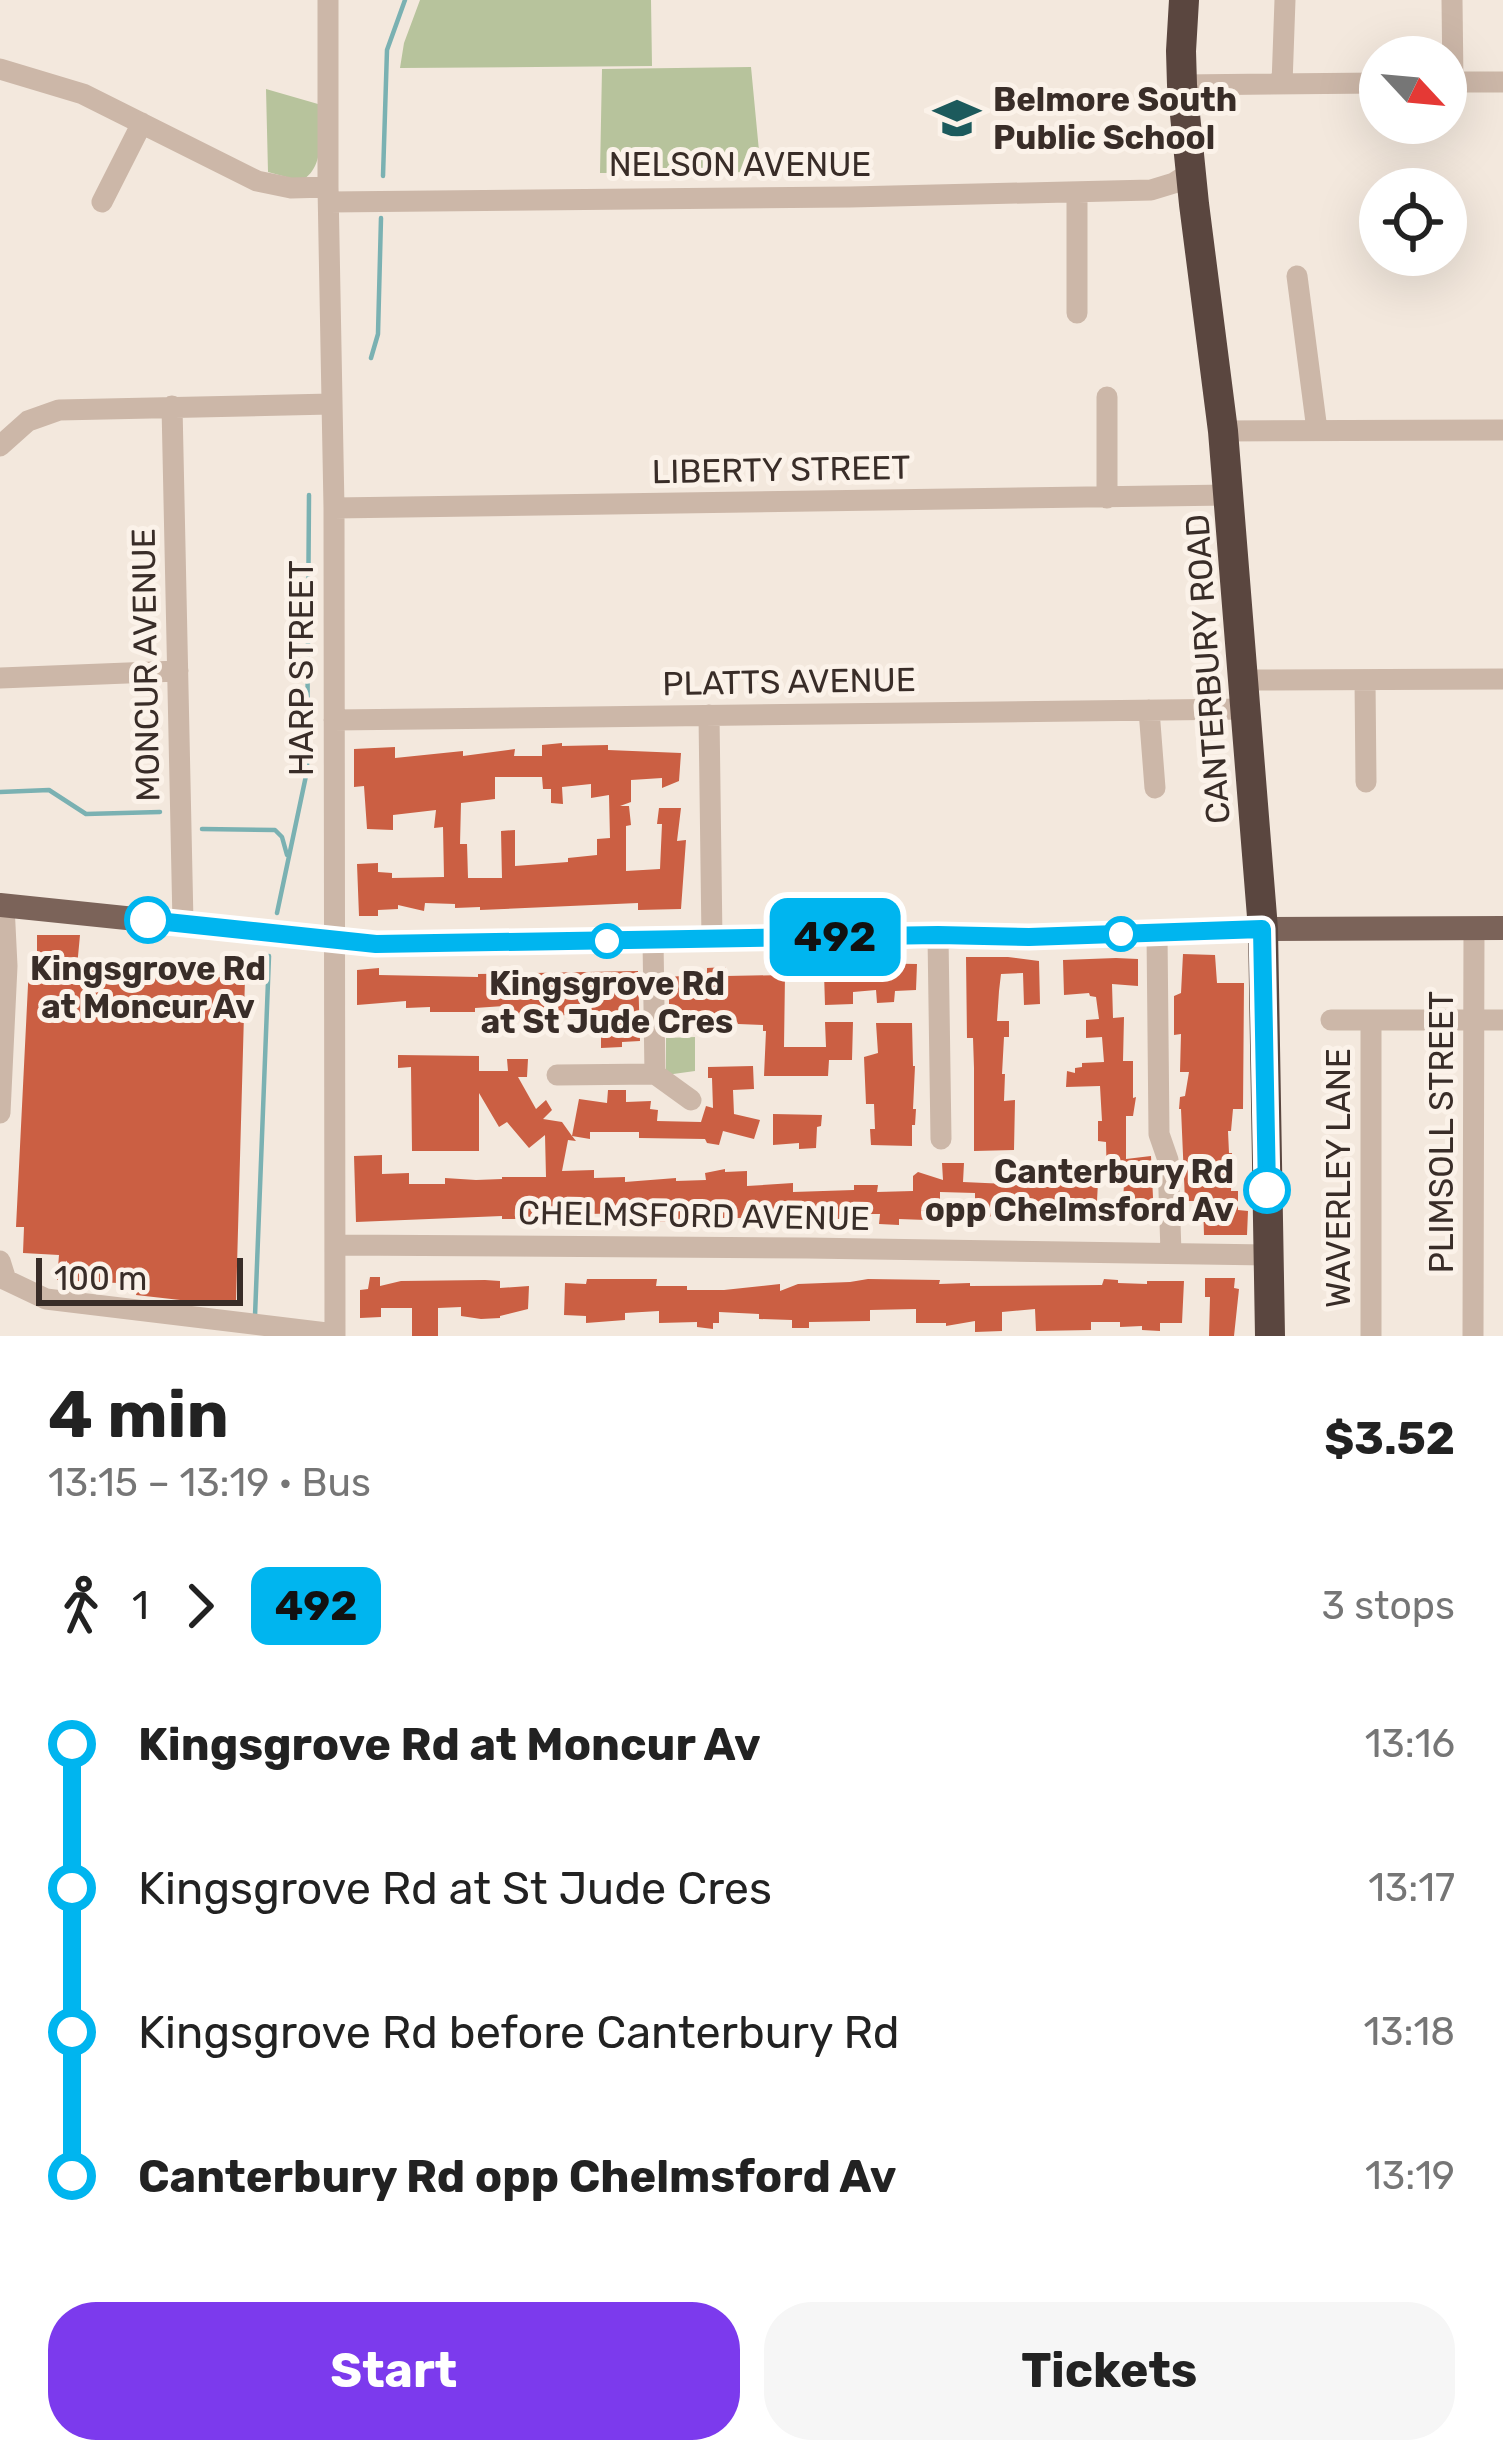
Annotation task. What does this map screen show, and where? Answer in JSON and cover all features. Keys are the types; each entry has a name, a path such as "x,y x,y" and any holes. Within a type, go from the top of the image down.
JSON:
{"highway":[{"name":"CANTERBURY ROAD","path":"1184,0 1182,85 1223,431 1262,929 1270,1336"}],"main road":[{"path":"2,905 376,944 1503,928"}],"street":[{"name":"HARP STREET","path":"328,0 335,1335"},
{"path":"1282,84 1285,0"},
{"path":"1451,36 1452,0"},
{"name":"NELSON AVENUE","path":"0,69 82,94 257,181 328,195 1077,192 1151,190 1174,183 1192,188"},
{"path":"1182,85 1359,82"},
{"path":"1467,82 1503,82"},
{"path":"102,202 142,122"},
{"path":"1077,192 1078,314"},
{"path":"1298,276 1316,430"},
{"path":"1107,397 1107,498"},
{"path":"0,446 28,421 59,410 331,404"},
{"name":"MONCUR AVENUE","path":"172,406 183,923"},
{"path":"1223,431 1503,430"},
{"name":"LIBERTY STREET","path":"334,508 1229,495"},
{"path":"0,677 178,671"},
{"name":"PLATTS AVENUE","path":"334,720 1149,710 1365,680 1503,679"},
{"path":"1365,680 1366,782"},
{"path":"1149,710 1155,788"},
{"path":"709,715 712,940"},
{"path":"0,1113 7,965 2,905"},
{"name":"PLIMSOLL STREET","path":"1472,1336 1474,928"},
{"path":"1157,933 1160,1134 1168,1160 1171,1253"},
{"path":"938,935 941,1138"},
{"path":"653,940 655,1074"},
{"name":"WAVERLEY LANE","path":"1330,1019 1503,1020"},
{"name":"WAVERLEY LANE","path":"1371,1336 1372,1020"},
{"path":"557,1075 655,1074 691,1100"},
{"name":"CHELMSFORD AVENUE","path":"335,1245 1268,1255"},
{"path":"0,1261 6,1280 46,1299 335,1335"}],"green space":[{"path":"420,0 651,0 652,66 400,68"},
{"path":"751,67 761,172 600,173 602,69"},
{"path":"266,89 318,104 318,157 301,181 268,172"},
{"path":"695,1037 695,1071 666,1075 666,1038"}],"building":[{"path":"542,745 608,745 608,750 681,753 679,781 662,788 662,778 631,780 631,802 620,806 629,806 631,825 626,826 626,871 660,869 659,808 681,808 677,841 686,840 681,909 638,910 638,903 480,910 425,903 424,911 398,905 398,909 378,910 378,916 359,916 357,864 378,863 378,872 392,873 392,878 444,877 443,827 434,828 436,810 393,815 393,830 367,829 364,786 354,787 354,749 395,747 395,758 515,749 514,756 542,756","holes":["495,777 542,777 543,789 551,789 551,803 563,804 562,787 591,784 591,798 609,795 610,838 597,839 597,855 515,866 515,830 501,831 502,878 468,878 467,844 460,844 461,803 495,799"]},
{"path":"37,935 80,935 77,967 245,978 236,1302 136,1295 138,1284 57,1280 59,1255 23,1253 24,1227 16,1227 29,965 37,965"},
{"path":"1183,954 1215,955 1217,983 1244,983 1243,1109 1233,1109 1228,1131 1231,1191 1238,1191 1238,1210 1248,1211 1247,1235 1204,1235 1203,1201 1185,1201 1179,1109 1189,1072 1180,1072 1181,1034 1174,1035 1174,996 1181,993"},
{"path":"966,957 1039,961 1040,1004 1024,1005 1023,973 1001,974 997,1021 1009,1021 1002,1074 1004,1101 1015,1100 1014,1150 974,1151 973,1038 967,1038"},
{"path":"1138,959 1138,986 1112,984 1113,1018 1124,1017 1123,1061 1133,1061 1136,1097 1133,1116 1126,1116 1126,1159 1151,1156 1154,1218 1122,1218 1124,1184 1107,1184 1106,1142 1098,1141 1100,1086 1066,1087 1067,1071 1075,1073 1082,1063 1104,1062 1102,1037 1086,1038 1086,1020 1099,1019 1096,997 1064,995 1063,960"},
{"path":"856,963 917,964 916,990 895,991 894,1002 877,1003 876,990 853,992 853,1004 825,1005 824,973 856,971"},
{"path":"726,967 726,976 785,975 784,1047 826,1047 825,1022 853,1022 852,1060 829,1060 828,1076 764,1076 763,1025 738,1024 736,1019 721,1023 720,1018 708,1019 708,1014 669,1015 669,977 707,974 707,968"},
{"path":"379,968 379,975 478,977 638,971 640,1041 601,1048 601,1017 582,1017 582,1013 504,1018 504,1006 475,1008 475,1012 430,1012 430,1007 406,1008 406,1001 357,1005 357,970"},
{"path":"876,1023 912,1023 916,1109 912,1146 871,1145 874,1104 866,1104 864,1057 878,1053"},
{"path":"398,1055 479,1056 479,1071 508,1071 507,1059 528,1059 527,1077 518,1077 536,1109 546,1100 552,1110 543,1119 562,1122 576,1141 568,1140 562,1171 594,1170 594,1178 625,1177 625,1182 706,1180 705,1173 725,1169 747,1171 747,1186 793,1183 793,1192 878,1185 877,1192 913,1191 913,1176 918,1172 943,1180 942,1163 964,1163 963,1182 1030,1185 1029,1181 1055,1182 1055,1167 1077,1168 1076,1182 1098,1182 1096,1220 1006,1222 1006,1217 981,1216 975,1211 975,1193 940,1192 940,1208 927,1208 926,1220 899,1219 899,1225 879,1224 880,1214 841,1214 841,1219 815,1219 815,1224 752,1223 752,1218 660,1222 660,1217 630,1219 630,1213 560,1219 502,1216 356,1222 354,1156 382,1155 382,1174 409,1173 409,1184 445,1184 445,1178 546,1177 545,1135 529,1148 507,1122 499,1127 479,1093 479,1151 412,1151 411,1067 398,1068"},
{"path":"753,1066 754,1089 733,1090 734,1114 760,1120 754,1139 723,1131 719,1145 705,1139 639,1138 639,1132 590,1132 590,1139 572,1136 579,1099 607,1103 608,1090 626,1090 626,1102 651,1101 650,1109 658,1110 657,1121 701,1122 706,1106 713,1108 708,1067"},
{"path":"773,1114 822,1115 816,1148 799,1149 799,1143 773,1145"},
{"path":"370,1277 380,1277 380,1286 401,1281 485,1280 500,1281 500,1288 529,1286 528,1309 481,1319 461,1316 461,1307 438,1308 438,1336 412,1336 412,1308 381,1308 381,1317 360,1318 360,1290 368,1289"},
{"path":"1205,1278 1235,1278 1234,1288 1239,1289 1234,1336 1209,1336 1210,1297 1205,1297"},
{"path":"587,1279 657,1279 656,1286 687,1286 687,1290 780,1284 780,1291 798,1284 868,1279 940,1280 939,1284 970,1286 1102,1285 1104,1279 1147,1284 1184,1281 1182,1323 1160,1323 1160,1331 1120,1327 1120,1322 1091,1322 1091,1330 1036,1331 1035,1309 1002,1312 1002,1331 975,1332 975,1321 946,1326 916,1323 916,1309 870,1310 870,1321 809,1322 809,1328 792,1328 792,1320 759,1319 759,1314 719,1312 719,1323 713,1323 713,1329 697,1327 697,1322 659,1323 659,1311 586,1323 586,1316 564,1315 565,1283 586,1284"}],"waterway":[{"path":"383,176 387,50 405,0"},
{"path":"371,358 378,334 381,218"},
{"path":"277,913 307,771 309,495"},
{"path":"0,792 49,790 86,814 160,812"},
{"path":"202,829 275,830 287,855"},
{"path":"255,1316 269,956"}],"bus line":[{"name":"492","path":"148,920 376,944 1029,937 1262,929 1267,1190"}],"place":[{"name":"Belmore South Public School","path":"957,118"},
{"name":"Kingsgrove Rd at Moncur Av","path":"148,920"},
{"name":"Kingsgrove Rd at St Jude Cres","path":"607,941"},
{"name":"Canterbury Rd opp Chelmsford Av","path":"1267,1190"}]}
